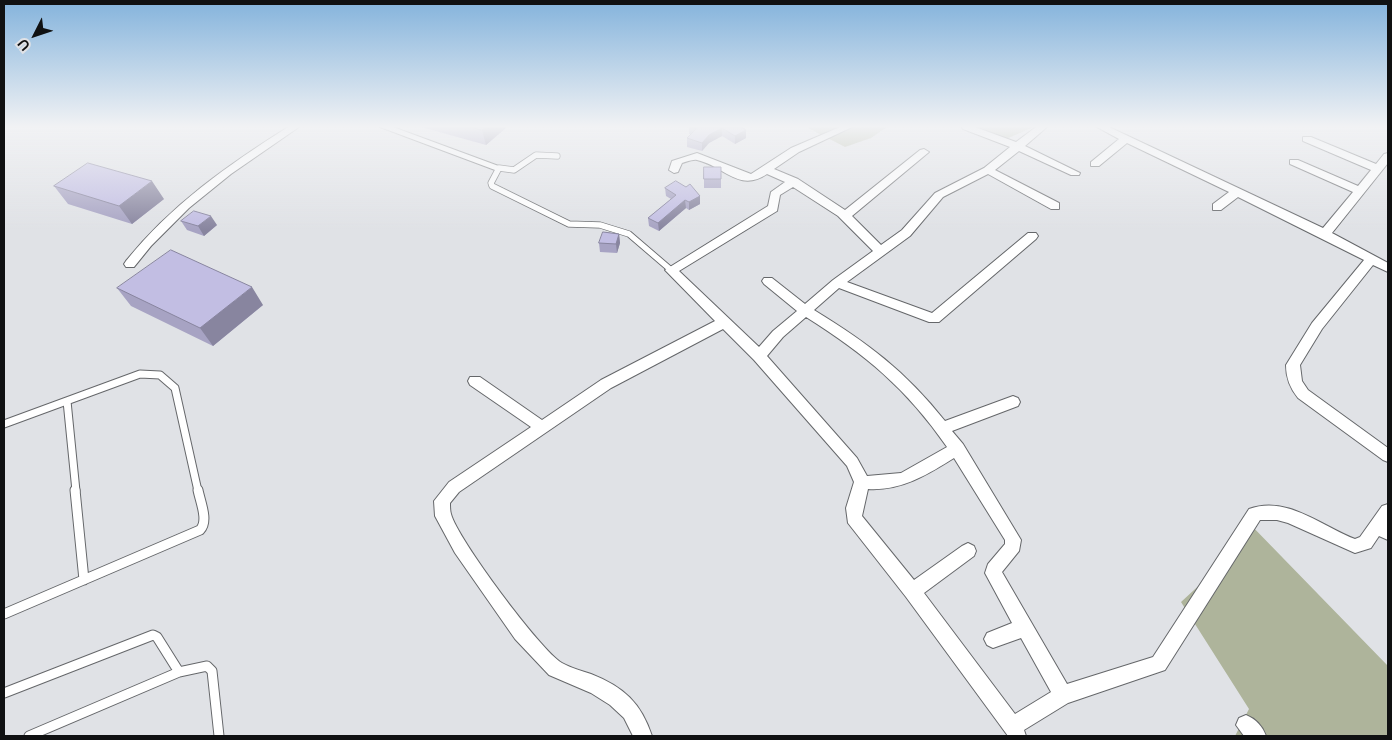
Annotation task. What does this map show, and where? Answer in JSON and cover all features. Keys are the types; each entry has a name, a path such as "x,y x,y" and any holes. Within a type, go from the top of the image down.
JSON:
{"street":[{"path":"130,264 153,235 186,203 241,162"},
{"path":"481,162 499,168"},
{"path":"674,170 677,162"},
{"path":"711,162 743,177 753,178 779,162"},
{"path":"846,215 912,162"},
{"path":"759,356 768,344 806,309 837,283 912,227 939,195 988,170 999,162"},
{"path":"1051,162 1075,173"},
{"path":"1174,162 1325,234 1388,268"},
{"path":"1294,162 1360,191"},
{"path":"1325,234 1381,168 1364,162"},
{"path":"768,170 794,182 846,215 880,251"},
{"path":"988,170 1055,206"},
{"path":"794,182 775,194 773,208 671,270 759,356 852,462 862,482 854,508 854,518 912,590 1015,731 1063,695 1159,664 1255,514 1261,510 1292,517 1355,546 1365,543 1383,529 1388,511"},
{"path":"1217,207 1237,192"},
{"path":"837,283 934,319 1032,236"},
{"path":"1371,259 1317,326 1293,365 1293,370 1296,384 1303,394 1388,456"},
{"path":"768,281 885,364 907,384 958,448 1014,540 1013,546 993,571 1063,695"},
{"path":"643,736 631,711 617,698 597,686 561,673 549,665 494,597 443,516 442,501 448,491 606,384 725,322"},
{"path":"475,381 543,428"},
{"path":"943,428 1013,402"},
{"path":"862,482 881,484 895,482 913,475 958,448"},
{"path":"912,590 968,551"},
{"path":"993,639 1024,628"}],"lane":[{"path":"526,162 512,170 499,168 491,183 495,189 569,224 600,225 629,234 671,270"},
{"path":"4,424 140,374 152,372 164,376 175,388 204,519 204,528 200,530 4,614"},
{"path":"67,401 84,580"},
{"path":"4,693 153,636 157,637 179,672"},
{"path":"29,736 179,672 201,666 207,666 212,671 219,736"}],"green space":[{"path":"1247,521 1388,666 1388,736 1235,736 1249,709 1181,602 1219,567"}],"building":[{"path":"88,163 152,181 119,206 54,186"},
{"path":"704,167 721,167 721,179 704,179"},
{"path":"676,181 686,187 690,184 700,196 689,202 685,200 658,223 648,218 676,195 665,188"},
{"path":"194,211 211,216 198,226 181,221"},
{"path":"603,232 619,234 616,244 599,243"},
{"path":"171,250 252,287 200,328 117,288"}]}
